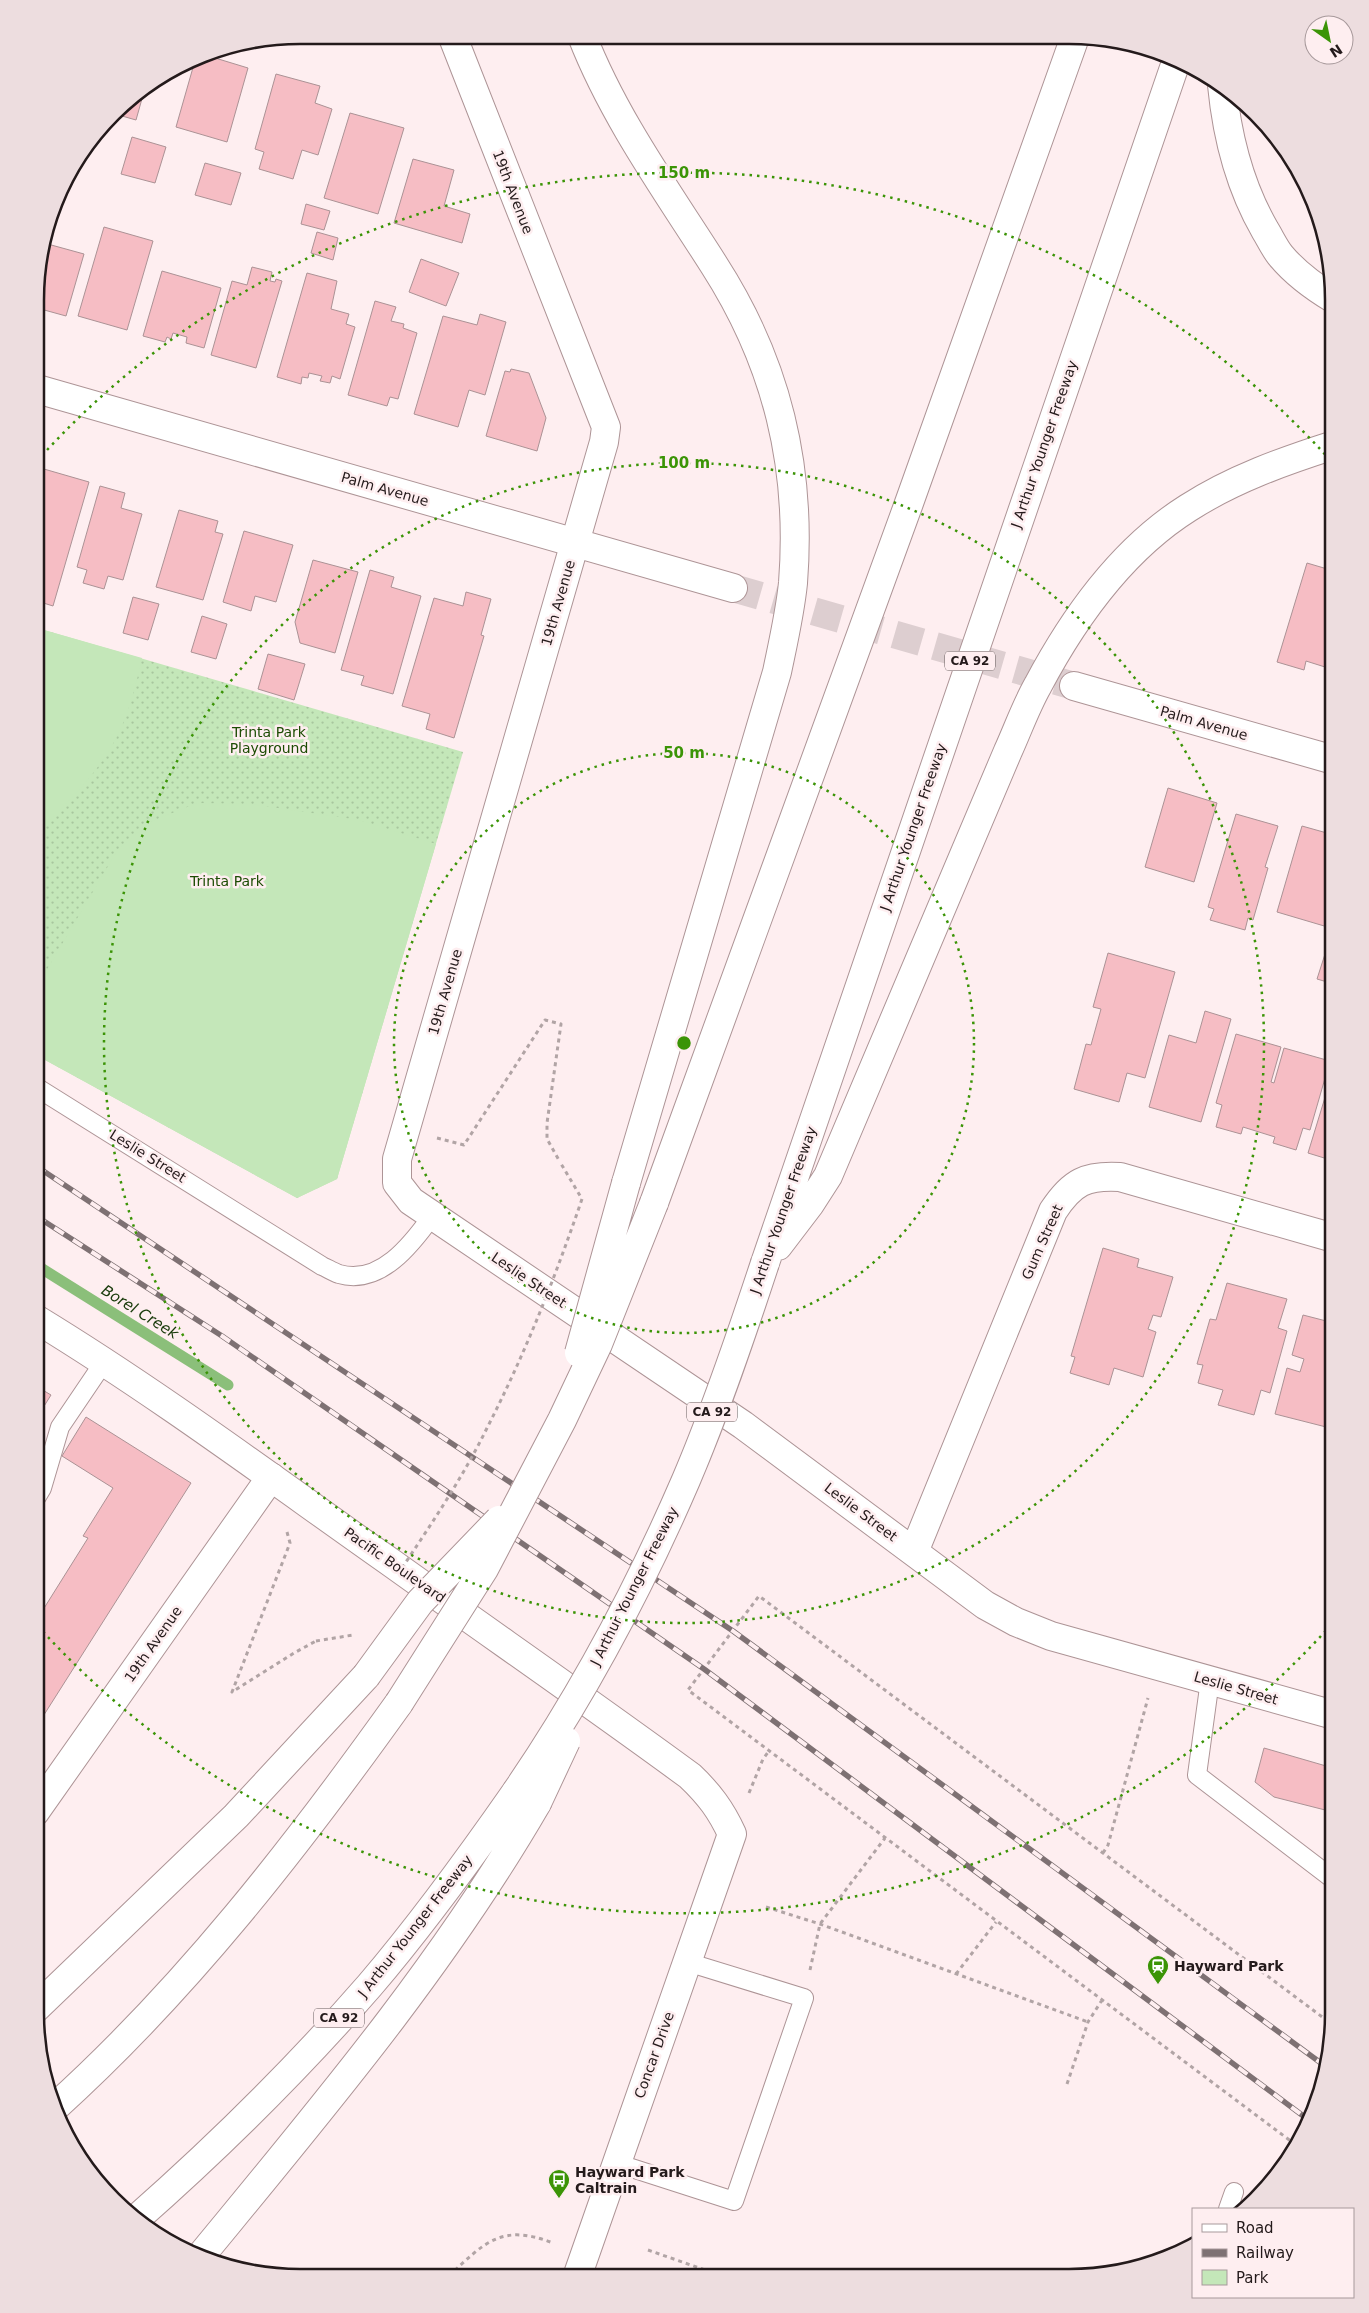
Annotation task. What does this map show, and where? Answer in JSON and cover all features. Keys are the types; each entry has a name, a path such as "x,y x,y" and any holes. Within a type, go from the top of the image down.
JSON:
{"main road":[{"name":"19th Avenue","path":"397,1183 397,1159 604,442 606,427 456,44"},
{"path":"562,1420 589,1311 755,754 777,672 792,585 794,504 790,456 780,408 764,360 742,313 715,266 664,188 608,93 586,44"},
{"path":"60,2102 126,2039 237,1915 331,1798 399,1703 484,1569 562,1420 598,1344 654,1203 909,503 1073,44"},
{"name":"J Arthur Younger Freeway","path":"142,2214 202,2160 327,2032 371,1983 424,1917 526,1798 568,1712 610,1638 650,1558 687,1479 765,1263 1174,66"},
{"path":"1224,96 1232,151 1244,188 1260,221 1280,255 1306,281 1325,293"},
{"name":"Palm Avenue","path":"44,391 733,588"},
{"path":"765,1263 810,1204 828,1176 1008,751 1037,686 1072,628 1113,575 1151,536 1188,508 1235,482 1292,458 1325,448"},
{"name":"Palm Avenue","path":"1074,686 1325,757"},
{"name":"Gum Street","path":"914,1552 1053,1211 1065,1193 1080,1182 1098,1176 1120,1177 1325,1235"},
{"name":"Leslie Street","path":"397,1183 411,1201 743,1425 985,1605 1016,1622 1051,1636 1325,1713"},
{"name":"Pacific Boulevard","path":"44,1324 104,1362 271,1477 690,1776 710,1795 723,1814 732,1834"},
{"name":"19th Avenue","path":"44,1799 271,1477"},
{"path":"44,2000 236,1816 366,1676 420,1602 523,1496"},
{"path":"205,2251 366,2053 421,1980 495,1874 526,1798"},
{"name":"Concar Drive","path":"580,2269 732,1834"}],"lane":[{"name":"Leslie Street","path":"44,1092 322,1266 340,1274 359,1275 379,1270 401,1255 415,1240 432,1216"},
{"path":"44,1465 60,1427 104,1362"},
{"path":"1210,1680 1197,1775 1325,1872"},
{"path":"616,2163 734,2201 804,1998 687,1962"},
{"path":"1228,2208 1234,2192"}],"path":[{"path":"397,1575 445,1502 487,1430 555,1277 582,1199 547,1139 547,1123 561,1024 545,1020 464,1145 406,1129"},
{"path":"271,1477 290,1543 232,1692 294,1652 316,1641 353,1635 359,1628"},
{"path":"1291,2141 688,1690 760,1596 1325,2019"},
{"path":"1103,1853 1108,1845 1156,1665"},
{"path":"804,1998 820,1924 885,1838"},
{"path":"766,1907 820,1924 1088,2022"},
{"path":"956,1974 996,1922"},
{"path":"1067,2084 1088,2022 1102,2000"},
{"path":"457,2269 478,2249 500,2236 534,2236 554,2244"},
{"path":"648,2250 703,2269"}],"green space":[{"name":"Trinta Park","path":"44,630 463,752 337,1179 297,1198 44,1059"},
{"path":"44,630 142,658 126,717 116,739 94,772 44,825"},
{"name":"Trinta Park","path":"197,803 251,804 359,820 436,844 337,1179 297,1198 44,1059 44,974 117,851 150,822"}],"building":[{"path":"215,58 248,68 227,142 176,127 193,67"},
{"path":"276,74 320,86 315,103 332,109 318,155 302,150 293,179 259,169 264,152 255,149"},
{"path":"142,99 136,120 122,116"},
{"path":"350,113 404,128 378,214 324,198"},
{"path":"132,137 166,147 155,183 121,174"},
{"path":"413,159 454,170 444,206 470,214 462,243 394,223"},
{"path":"205,163 241,173 231,205 195,195"},
{"path":"306,204 330,211 324,230 301,224"},
{"path":"104,227 153,241 127,330 78,316"},
{"path":"317,232 338,238 333,260 311,253"},
{"path":"50,245 84,254 66,316 44,310 44,283"},
{"path":"421,259 459,273 446,306 409,292"},
{"path":"252,267 272,272 270,281 275,282 276,279 282,281 256,368 211,355 232,281 247,285"},
{"path":"162,271 221,288 204,348 186,343 187,337 173,333 171,339 167,337 165,342 143,336"},
{"path":"307,273 337,281 331,309 349,314 346,324 355,327 340,379 332,376 330,383 320,381 322,376 309,373 308,378 302,377 301,384 277,377"},
{"path":"375,301 396,307 391,321 404,324 403,328 417,333 398,399 390,397 387,406 348,395"},
{"path":"480,314 506,322 485,395 469,390 458,427 414,414 443,316 477,325"},
{"path":"511,369 529,373 546,418 537,451 486,436 505,371 510,372"},
{"path":"44,469 89,482 53,606 44,603"},
{"path":"100,486 125,493 121,508 142,514 123,580 108,576 104,589 83,583 87,570 77,567"},
{"path":"179,510 218,521 215,532 223,534 203,600 156,587"},
{"path":"244,531 293,545 276,602 255,596 251,611 223,602"},
{"path":"313,560 358,572 335,653 300,643 295,622"},
{"path":"1307,563 1325,568 1325,667 1306,661 1304,670 1277,662"},
{"path":"370,570 394,577 391,587 421,596 393,694 361,685 364,676 341,670"},
{"path":"466,592 491,599 481,635 484,636 454,738 426,729 430,714 402,706 434,598 463,606"},
{"path":"133,597 159,604 148,640 123,633"},
{"path":"202,616 227,624 216,659 191,652"},
{"path":"268,654 305,664 294,700 258,689"},
{"path":"1168,788 1217,803 1194,882 1145,867"},
{"path":"1236,814 1278,826 1265,867 1268,868 1253,920 1248,918 1245,930 1210,920 1214,909 1208,907"},
{"path":"1302,826 1325,832 1325,926 1277,912"},
{"path":"1108,953 1175,972 1145,1078 1127,1073 1119,1102 1074,1089 1086,1044 1091,1045 1101,1009 1093,1007"},
{"path":"1325,954 1325,981 1317,979"},
{"path":"1205,1011 1231,1019 1201,1122 1149,1107 1169,1035 1196,1043"},
{"path":"1236,1034 1281,1047 1271,1082 1274,1083 1284,1048 1325,1060 1325,1078 1310,1130 1303,1128 1296,1150 1273,1143 1275,1137 1243,1127 1241,1134 1216,1127 1222,1105 1216,1103"},
{"path":"1325,1097 1325,1158 1308,1153"},
{"path":"1103,1248 1139,1259 1137,1267 1173,1277 1161,1317 1153,1315 1148,1329 1156,1332 1143,1377 1114,1368 1109,1385 1070,1373 1075,1357 1071,1356"},
{"path":"1227,1283 1287,1299 1278,1328 1287,1331 1270,1393 1261,1390 1254,1415 1218,1405 1223,1390 1198,1383 1203,1365 1197,1364 1210,1319 1216,1320"},
{"path":"1303,1315 1325,1321 1325,1427 1275,1414 1287,1368 1300,1372 1304,1359 1292,1355"},
{"path":"44,1391 51,1395 44,1406"},
{"path":"86,1417 191,1483 44,1715 44,1608 88,1538 83,1536 113,1488 62,1456"},
{"path":"1264,1748 1325,1766 1325,1810 1274,1797 1255,1782"}],"waterway":[{"name":"Borel Creek","path":"44,1270 228,1385"}],"tunnel":[{"path":"733,588 1074,686"}],"railway":[{"path":"44,1171 733,1631 1320,2062"},
{"path":"44,1221 222,1336 704,1669 1304,2116"}],"place":[{"name":"Hayward Park","path":"1158,1985"},
{"name":"Hayward Park Caltrain","path":"559,2199"}],"park label":[{"name":"Trinta Park Playground","path":"269,740"}]}
